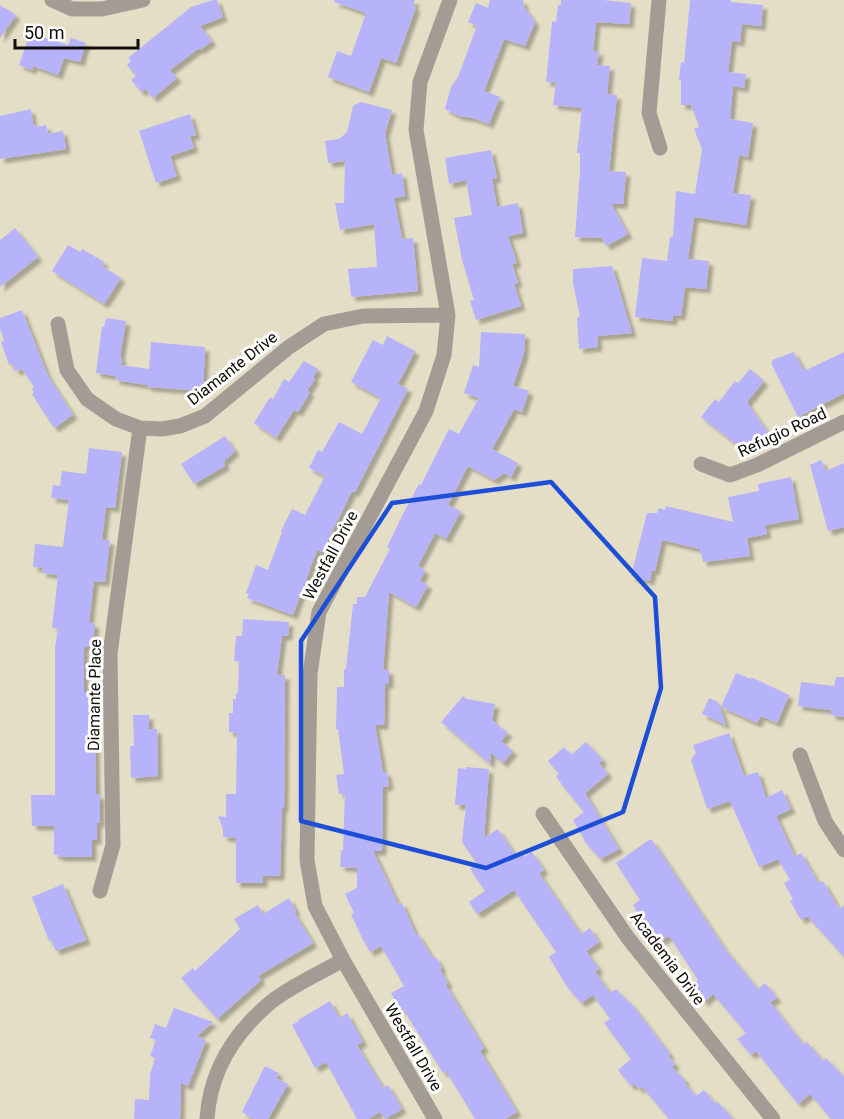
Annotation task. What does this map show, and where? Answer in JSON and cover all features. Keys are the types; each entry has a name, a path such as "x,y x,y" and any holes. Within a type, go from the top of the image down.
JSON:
{"street":[{"path":"52,0 72,9 102,9 143,0"},
{"name":"Westfall Drive","path":"435,1119 343,960 315,906 307,860 310,674 319,612 426,411 444,355 448,315 417,130 420,82 450,0"},
{"path":"659,0 649,113 660,148"},
{"name":"Diamante Drive","path":"58,324 67,370 87,399 116,419 140,428 162,429 180,426 205,416 290,347 324,324 363,316 448,315"},
{"name":"Refugio Road","path":"701,464 730,475 757,465 844,422"},
{"name":"Diamante Place","path":"100,891 113,845 110,654 140,428"},
{"path":"800,755 825,821 844,850"},
{"name":"Academia Drive","path":"543,814 628,938 773,1119"},
{"path":"207,1119 216,1072 238,1035 272,1001 343,960"}],"highlighted area":[{"path":"551,482 655,597 661,688 623,812 486,868 301,821 301,641 392,503"}],"building":[{"path":"217,0 223,17 200,26 212,41 170,70 177,78 153,98 145,89 141,92 131,80 136,76 127,65 131,61 128,58 191,7"},
{"path":"335,0 415,0 413,6 416,7 396,63 381,58 369,92 328,77 337,51 351,56 366,13 334,2"},
{"path":"490,0 523,0 524,7 535,22 525,46 504,39 484,91 500,97 489,124 459,116 445,109 451,87 458,77 477,26 468,22 476,3 488,8"},
{"path":"561,0 631,3 629,24 596,22 593,51 599,51 597,65 610,66 607,94 617,95 609,171 626,172 623,204 611,204 628,234 606,246 602,238 575,237 580,172 580,153 577,153 582,108 553,105 556,82 546,82 552,21 556,22 558,5 561,5"},
{"path":"690,0 731,0 731,2 763,5 761,26 742,24 740,42 732,41 728,72 746,74 744,88 733,86 730,119 753,123 748,157 739,155 733,193 751,195 746,225 694,217 688,259 709,261 706,289 685,287 681,316 673,315 673,321 635,317 642,258 667,261 670,237 673,237 676,191 695,194 702,149 694,129 699,127 691,105 681,105 681,80 679,80 681,62 684,63"},
{"path":"0,5 16,15 0,38"},
{"path":"30,33 68,45 71,38 86,43 80,62 64,58 58,75 33,66 32,70 19,65"},
{"path":"361,102 392,110 385,133 392,175 402,173 405,196 394,198 402,239 413,238 418,291 351,297 348,269 377,267 374,224 340,230 335,203 344,203 345,161 328,163 325,141 339,139 347,132 353,106"},
{"path":"31,109 33,124 36,124 36,127 46,125 48,134 63,131 66,149 0,159 0,116"},
{"path":"190,114 196,135 190,136 194,148 170,156 177,176 156,183 139,131"},
{"path":"491,150 497,178 492,179 497,207 518,203 523,233 508,236 517,263 512,264 518,283 514,284 521,306 476,320 470,301 474,300 462,260 454,218 472,215 466,180 449,184 445,158"},
{"path":"15,228 38,257 0,287 0,240"},
{"path":"68,245 80,252 82,249 104,262 102,266 121,278 104,304 52,271"},
{"path":"612,266 632,333 597,336 598,347 579,349 577,318 580,316 573,283 573,269"},
{"path":"22,310 47,374 73,415 54,428 32,394 34,387 22,369 15,371 13,364 9,365 1,342 4,341 0,318"},
{"path":"106,318 126,321 120,357 122,357 121,365 149,369 151,342 205,347 203,391 147,387 147,385 115,380 116,376 96,373 102,326 104,327"},
{"path":"481,332 525,334 524,353 513,386 529,391 522,412 514,409 492,449 518,463 511,477 504,473 494,480 468,466 448,505 461,511 446,539 435,533 418,566 425,570 420,581 428,585 416,607 389,592 383,670 389,670 389,684 385,684 384,725 375,725 383,772 387,772 389,786 383,787 382,851 373,851 398,904 402,903 416,935 418,934 433,959 436,957 442,968 440,970 448,983 446,985 484,1048 480,1051 517,1112 505,1119 475,1119 446,1071 443,1073 391,993 404,986 381,946 370,952 362,938 345,894 357,888 357,868 340,867 341,850 343,850 345,793 339,794 336,775 344,774 338,729 336,729 337,687 344,687 344,669 346,669 353,604 357,604 357,597 365,597 390,549 387,547 402,516 419,484 421,485 449,429 459,434 479,398 464,393 473,365 479,367"},
{"path":"387,336 415,351 398,384 408,389 355,492 352,491 322,552 317,550 293,615 247,598 249,594 246,593 256,565 268,570 281,531 292,509 305,515 325,476 309,468 318,450 322,452 339,422 362,434 381,398 351,382 373,340 383,345"},
{"path":"794,352 804,371 844,352 844,393 798,417 772,365 772,360"},
{"path":"304,361 318,369 313,377 315,379 298,412 294,410 276,438 254,423 270,397 273,399 284,379 289,382"},
{"path":"750,369 764,381 747,402 768,433 742,449 701,417 715,399 719,402 735,381 738,383"},
{"path":"225,436 235,451 224,461 225,466 194,484 181,464"},
{"path":"89,448 122,452 115,508 106,507 102,540 110,540 105,582 94,581 89,622 95,624 92,647 84,647 84,692 90,692 91,742 95,742 96,795 100,794 100,823 97,823 97,840 92,840 92,857 59,857 59,855 54,855 54,826 32,826 31,795 55,795 55,648 58,628 52,628 58,575 42,573 43,568 33,567 35,544 63,547 69,500 51,498 53,485 60,486 62,471 86,474"},
{"path":"821,460 826,471 844,463 844,527 828,531 810,465"},
{"path":"791,477 799,519 765,525 767,534 747,538 750,556 703,562 700,549 662,540 655,571 652,570 650,581 631,576 647,513 657,513 659,508 665,510 666,506 733,522 728,497 759,491 758,484"},
{"path":"243,619 289,622 288,636 282,636 277,675 285,675 284,808 282,808 280,876 263,876 263,883 236,883 236,838 223,837 223,829 218,816 226,817 226,794 236,794 237,733 229,732 229,713 233,713 233,699 236,699 236,693 238,693 239,661 234,661 236,636 242,636"},
{"path":"736,673 751,679 751,677 789,695 777,723 761,716 757,723 721,707"},
{"path":"836,677 844,677 844,717 831,715 831,710 798,706 801,682 834,686"},
{"path":"463,696 467,699 495,704 492,720 508,733 501,741 513,751 503,763 491,753 490,764 441,722"},
{"path":"709,698 718,702 726,725 702,714"},
{"path":"133,715 149,715 149,729 157,729 158,776 131,778 130,746 134,746"},
{"path":"729,733 744,776 758,772 766,798 782,790 791,809 776,816 795,857 801,853 819,884 823,881 839,909 844,905 844,957 807,916 801,920 790,901 793,899 784,883 790,880 778,859 759,867 730,801 707,809 691,760 696,753 693,745"},
{"path":"586,742 603,760 599,763 608,774 585,793 619,849 600,859 586,843 573,820 584,812 562,785 556,776 559,774 548,761 564,747 571,755"},
{"path":"466,767 489,769 484,838 498,829 514,853 525,856 532,852 544,870 539,873 581,934 590,928 599,942 586,951 599,969 595,972 610,993 616,989 630,1002 670,1054 668,1056 675,1064 672,1067 696,1096 704,1090 733,1119 669,1119 642,1087 639,1089 635,1084 631,1086 618,1070 631,1059 604,1023 610,1019 593,995 581,1003 568,988 549,957 556,952 514,890 477,914 469,902 485,891 470,869 477,864 462,842 466,805 455,805 458,768 466,769"},
{"path":"652,840 725,949 758,989 765,983 777,998 770,1002 804,1045 807,1042 823,1061 826,1058 844,1077 844,1119 831,1119 810,1094 798,1104 756,1051 751,1055 737,1039 746,1033 713,994 704,1002 691,986 698,980 669,936 660,941 646,919 643,921 633,905 640,900 616,863"},
{"path":"63,884 86,940 56,951 51,940 49,941 32,897"},
{"path":"289,898 296,911 294,912 313,943 258,976 261,980 217,1019 181,978 193,968 195,971 240,929 234,919 258,905 263,914"},
{"path":"330,1001 339,1018 347,1013 363,1042 357,1045 383,1088 388,1085 402,1109 385,1119 380,1112 368,1119 357,1119 326,1062 315,1068 292,1025"},
{"path":"174,1008 213,1022 197,1036 206,1040 188,1086 181,1083 180,1119 134,1119 135,1099 149,1100 150,1074 155,1058 150,1056 156,1040 150,1038 155,1024 166,1028"},
{"path":"265,1066 279,1073 276,1078 288,1084 268,1119 254,1119 242,1112"}]}
